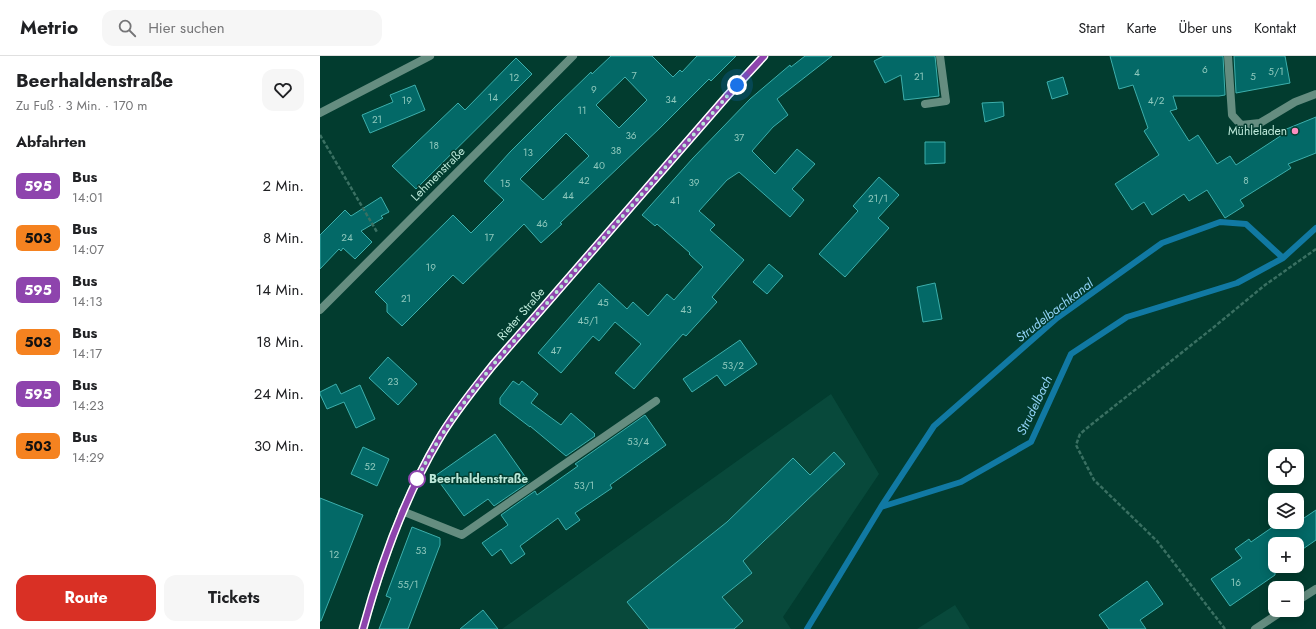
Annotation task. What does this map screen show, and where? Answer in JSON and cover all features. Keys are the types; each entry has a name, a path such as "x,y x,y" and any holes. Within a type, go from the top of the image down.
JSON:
{"street":[{"path":"320,113 430,56"},
{"name":"Lehmenstraße","path":"320,310 573,56"},
{"name":"Rieter Straße","path":"363,629 376,582 402,511 439,438 460,407 493,365 728,95 764,56"},
{"path":"925,104 946,102 940,56"},
{"path":"1228,56 1232,115 1241,124 1260,123 1295,102 1316,94"},
{"path":"402,511 462,535 656,401"},
{"path":"1304,597 1316,589"},
{"path":"1255,629 1273,617"}],"path":[{"path":"320,135 369,219"},
{"path":"1225,629 1157,541 1094,480 1076,445 1080,434 1087,428 1265,285 1316,249"}],"shaded area":[{"path":"831,394 879,474 783,617 791,629 502,629"},
{"path":"955,605 970,629 917,629"}],"building":[{"path":"611,56 652,56 673,77 680,70 682,72 697,56 736,56 711,81 709,79 541,243 524,224 463,284 453,275 402,326 387,312 387,304 375,292 453,215 471,233 504,200 484,181 510,152 555,107 591,72 592,74","holes":["625,77 647,100 619,128 596,105","566,133 589,156 543,200 520,179"]},
{"path":"805,56 832,56 777,99 788,115 773,127 752,151 775,174 797,149 815,164 792,189 804,200 790,217 739,172 727,180 699,211 715,225 710,230 744,260 712,297 717,302 686,336 683,334 634,389 615,373 641,344 615,322 599,341 593,336 561,373 538,353 599,283 627,309 633,302 648,316 667,294 674,300 703,267 689,254 690,253 657,224 655,226 642,215 693,158 750,99 790,65 791,67"},
{"path":"884,56 935,56 939,96 904,100 901,75 885,83 874,61"},
{"path":"1110,56 1223,56 1225,95 1173,96 1177,109 1170,111 1189,141 1198,135 1217,164 1230,156 1236,165 1285,133 1284,130 1316,117 1316,153 1288,164 1291,168 1240,200 1244,206 1225,218 1207,190 1189,201 1184,194 1152,215 1144,202 1132,210 1115,184 1159,155 1144,131 1148,128 1133,85 1119,89"},
{"path":"1234,56 1285,56 1290,83 1236,93"},
{"path":"516,58 532,74 416,189 392,166 458,103 465,110"},
{"path":"1063,77 1068,94 1052,99 1047,82"},
{"path":"415,85 425,110 370,133 362,115 393,102 390,95"},
{"path":"1003,102 1004,116 985,122 982,103"},
{"path":"925,142 945,142 945,163 925,164"},
{"path":"879,177 899,195 878,218 889,228 845,277 819,254 858,211 853,206"},
{"path":"381,197 389,212 381,216 383,218 361,231 372,242 355,259 343,248 341,251 339,249 320,269 320,235 345,210 351,216"},
{"path":"769,264 783,276 767,294 753,282"},
{"path":"935,283 942,319 923,322 917,287"},
{"path":"740,340 757,364 725,386 717,375 692,392 683,379"},
{"path":"388,357 417,384 398,405 369,378"},
{"path":"513,381 519,385 522,381 538,394 531,403 561,425 571,413 595,434 595,436 566,456 530,426 500,404 500,398"},
{"path":"336,384 341,394 360,385 375,419 356,428 344,402 327,409 320,392"},
{"path":"645,415 666,445 610,485 612,488 575,513 580,520 566,530 558,518 520,546 525,554 511,564 501,549 492,556 482,543 508,525 501,515 535,491 537,495 578,466 575,464"},
{"path":"495,434 529,482 494,506 488,499 464,516 435,476"},
{"path":"363,447 389,459 377,486 351,474"},
{"path":"834,452 845,464 743,561 752,573 722,597 743,621 734,629 649,629 627,602 727,522 793,458 810,475"},
{"path":"320,498 363,515 321,621 320,621"},
{"path":"1316,510 1316,540 1304,548 1304,537 1268,537 1268,573 1275,573 1275,575 1230,606 1211,579 1242,558 1235,549 1249,539 1251,542 1270,529 1304,529 1304,518"},
{"path":"412,527 440,538 440,545 408,629 379,629 391,598 386,596"},
{"path":"1147,581 1163,604 1140,620 1146,629 1109,629 1099,615"},
{"path":"483,610 498,629 460,629"}],"waterway":[{"name":"Strudelbachkanal","path":"807,629 881,507 934,426 1057,318 1162,243 1220,222 1246,224 1283,258"},
{"name":"Strudelbach","path":"881,507 961,482 1031,442 1071,354 1127,317 1237,283 1283,258 1316,228"}],"bus line":[{"name":"595","path":"363,629 376,582 402,511 439,438 460,407 493,365 728,95 764,56"}],"place":[{"name":"Mühleladen","path":"1295,131"},
{"name":"Beerhaldenstraße","path":"417,479"}],"route":[{"path":"417,479 415,484 439,438 460,407 493,365 737,85"}]}
